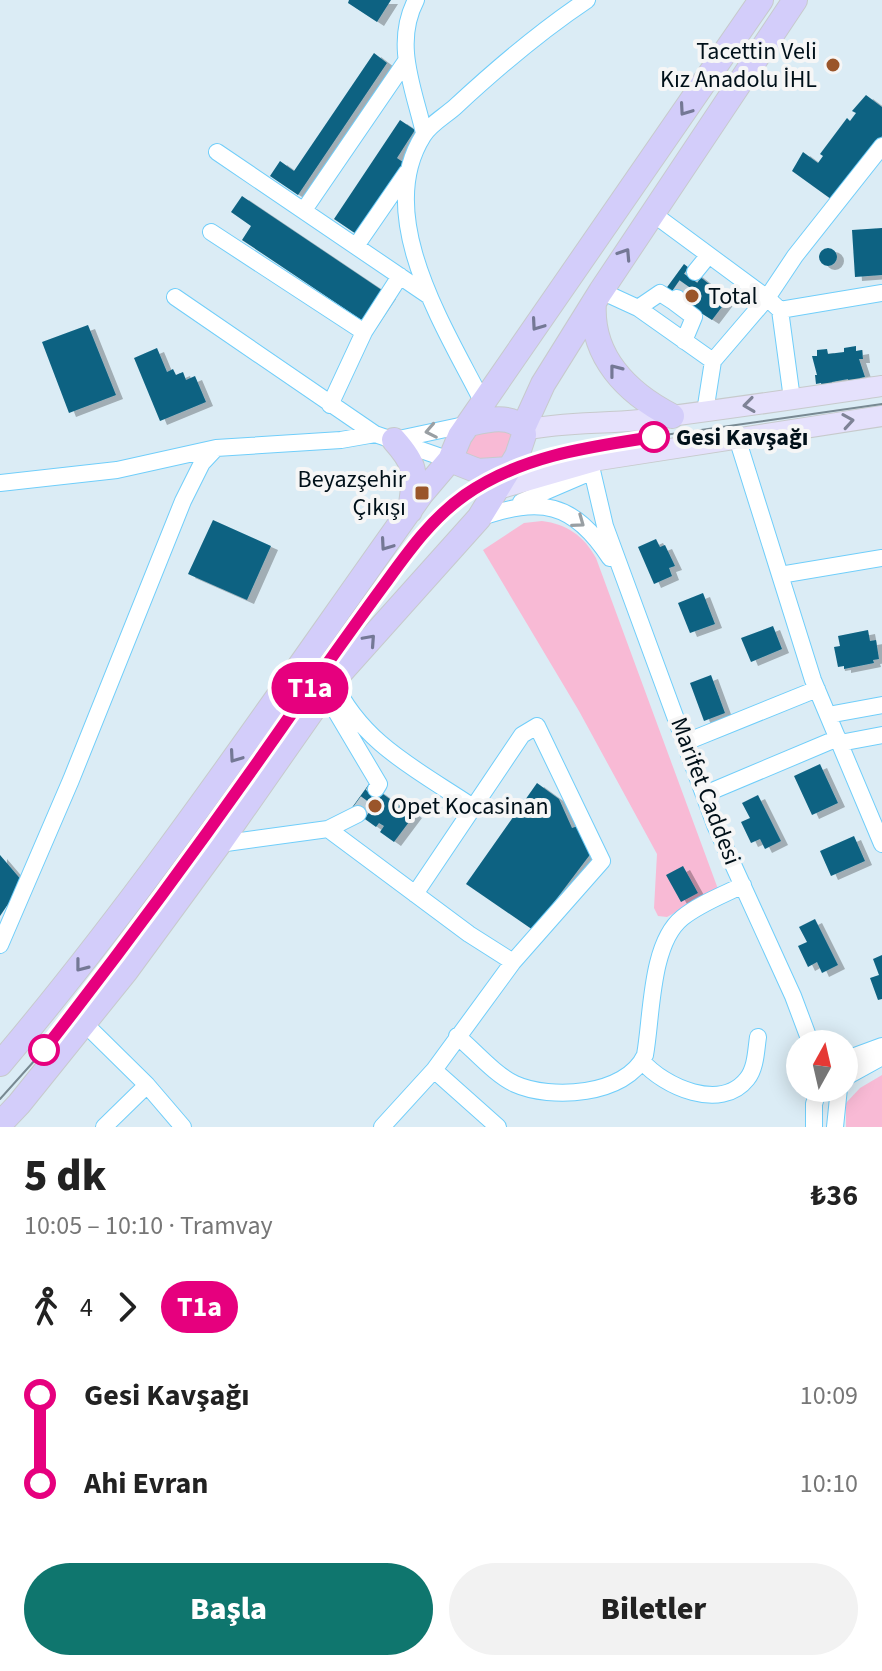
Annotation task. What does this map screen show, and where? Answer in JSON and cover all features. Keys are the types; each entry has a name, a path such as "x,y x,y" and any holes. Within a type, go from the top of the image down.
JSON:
{"highway":[{"path":"0,1064 59,995 158,865 410,511 450,460 460,436 761,0"},
{"path":"8,1121 126,971 329,687 504,489 521,447 525,425 543,384 652,213 795,0"},
{"path":"598,296 596,334 608,363 635,392 672,416"},
{"path":"469,424 503,419 525,425"},
{"path":"384,437 411,460 414,471 410,511"},
{"path":"450,460 478,471 504,489"}],"main road":[{"path":"525,425 600,424 882,386"},
{"path":"504,489 591,467 737,438 882,416"}],"street":[{"path":"416,0 407,26 406,61 424,133"},
{"path":"483,403 429,296 409,228 407,198 412,165 424,133 508,58 587,0"},
{"path":"304,210 406,61"},
{"path":"705,412 713,361 767,298 795,256 882,146"},
{"path":"217,152 429,296"},
{"path":"356,246 412,165"},
{"path":"652,213 780,310 792,399"},
{"path":"211,232 364,332"},
{"path":"695,272 708,256"},
{"path":"330,405 364,332 400,276"},
{"path":"638,308 660,293 676,300 694,317 684,341"},
{"path":"780,310 882,293"},
{"path":"598,296 638,308 713,361"},
{"path":"175,297 330,405 384,437 450,460"},
{"path":"0,483 117,470 216,448 384,437 469,424"},
{"path":"737,438 817,689 882,844"},
{"path":"0,945 71,780 183,501 202,463 216,448"},
{"path":"591,467 605,526 626,583"},
{"path":"504,489 579,520 597,538 626,583"},
{"path":"780,575 882,558"},
{"name":"Marifet Caddesi","path":"626,583 715,825 793,996"},
{"path":"329,687 379,784 376,789"},
{"path":"329,687 377,743 473,807"},
{"path":"686,742 817,689"},
{"path":"828,715 882,705"},
{"path":"382,1127 434,1070 513,962 602,861 537,726 522,735 415,894"},
{"path":"705,794 839,740 882,735"},
{"path":"219,844 328,829 358,814"},
{"path":"328,829 469,934 513,962"},
{"path":"457,1036 506,1079 518,1085 549,1092 580,1093 621,1077 642,1061 656,975 669,933 682,918 743,885"},
{"path":"793,996 806,1030"},
{"path":"793,996 812,1030"},
{"path":"84,1023 147,1085 183,1127"},
{"path":"642,1061 659,1078 677,1088 705,1093 729,1091 744,1082 752,1071 758,1037"},
{"path":"858,1055 882,1046"},
{"path":"858,1071 882,1057"},
{"path":"434,1070 498,1127"},
{"path":"104,1127 147,1085"},
{"path":"816,1102 819,1126"},
{"path":"833,1102 835,1127"}],"shaded area":[{"path":"481,430 513,430 508,462 473,463 463,449"},
{"path":"542,521 574,532 596,558 718,889 667,917 658,916 654,908 657,854 579,711 483,550 524,523"},
{"path":"882,1075 882,1127 846,1127 846,1103 858,1102 860,1088"}],"building":[{"path":"349,0 391,0 377,22 348,3"},
{"path":"374,53 387,63 298,195 270,176 280,161 294,171"},
{"path":"866,95 882,107 882,136 835,202 792,171 803,152 818,163 823,156 820,154 847,118 850,121 856,113 852,111"},
{"path":"400,120 415,130 397,158 410,167 362,238 334,219"},
{"path":"242,196 389,295 369,325 242,240 251,226 231,212"},
{"path":"882,228 882,275 855,277 852,230"},
{"path":"828,248 837,257 828,266 819,257"},
{"path":"684,264 728,299 712,320 665,290"},
{"path":"88,325 116,395 69,413 42,342"},
{"path":"856,346 856,351 862,350 863,359 859,359 865,377 860,378 861,382 849,384 848,379 832,382 832,386 816,384 812,356 817,356 817,350 827,349 828,354 844,352 844,348"},
{"path":"157,348 167,372 173,369 176,375 183,372 186,380 195,376 206,402 160,421 134,358"},
{"path":"213,520 271,546 247,600 188,574"},
{"path":"656,539 660,547 665,545 675,566 669,568 672,576 654,584 638,547"},
{"path":"703,593 715,624 690,633 678,603"},
{"path":"773,626 782,649 751,662 741,638"},
{"path":"868,630 870,641 876,640 879,659 873,660 874,663 844,669 844,666 838,667 834,647 840,646 838,636"},
{"path":"711,675 725,713 704,721 690,683"},
{"path":"820,764 838,803 812,815 794,776"},
{"path":"537,783 559,799 572,828 581,825 595,848 533,930 466,884"},
{"path":"369,784 394,802 391,806 396,809 401,804 415,814 394,842 380,832 384,826 379,823 376,827 351,809"},
{"path":"758,795 781,841 765,849 760,839 751,843 741,822 750,818 742,803"},
{"path":"854,836 865,861 831,876 820,851"},
{"path":"0,855 23,882 0,916"},
{"path":"683,866 698,893 681,902 666,875"},
{"path":"815,919 838,965 822,973 817,962 808,967 798,946 807,942 799,927"},
{"path":"882,955 882,999 878,1000 870,978 879,975 873,959"}],"tunnel":[{"path":"677,298 695,272"},
{"path":"358,814 376,789"}],"tram line":[{"path":"0,1099 44,1050 105,972 419,539 448,510 480,488 513,471 585,448 882,404"},
{"name":"T1a","path":"44,1050 175,879 359,618 429,526 454,503 478,487 533,462 575,450 654,437"}],"place":[{"name":"Tacettin Veli Kız Anadolu İHL","path":"833,65"},
{"name":"Total","path":"692,296"},
{"name":"Gesi Kavşağı","path":"654,437"},
{"name":"Beyazşehir Çıkışı","path":"422,493"},
{"name":"Opet Kocasinan","path":"375,806"}]}
